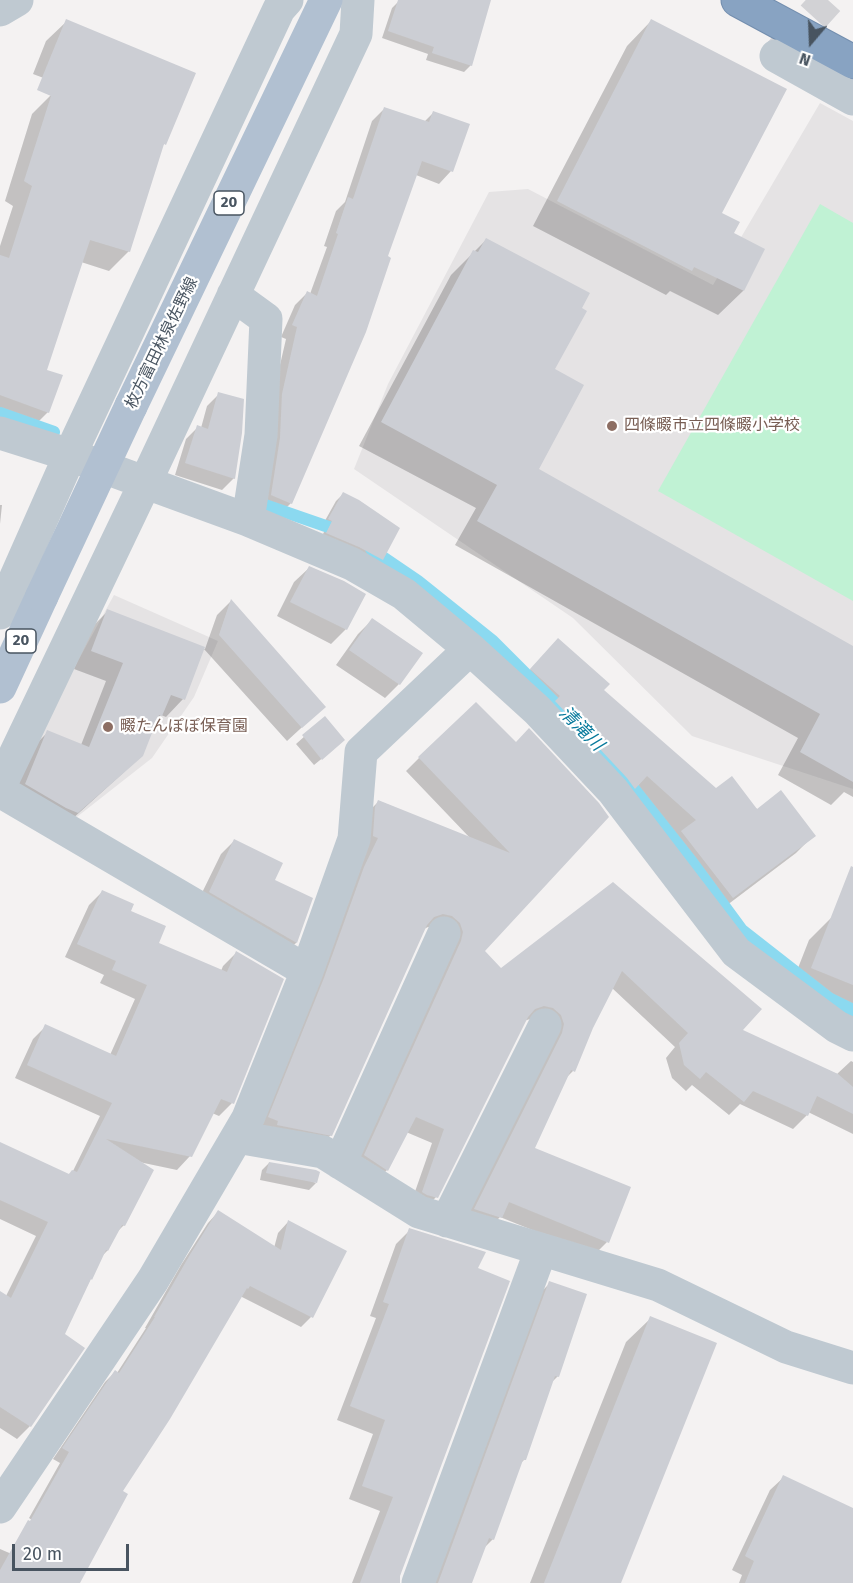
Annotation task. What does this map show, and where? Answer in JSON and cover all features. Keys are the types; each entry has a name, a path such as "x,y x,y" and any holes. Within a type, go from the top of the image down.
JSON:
{"highway":[{"path":"738,0 853,62"}],"main road":[{"name":"枚方富田林泉佐野線","path":"0,687 131,406 326,0"}],"street":[{"path":"0,10 17,0"},
{"path":"0,786 356,34 358,0"},
{"path":"0,613 277,3"},
{"path":"776,56 853,99"},
{"path":"233,295 266,319 261,435 248,520"},
{"path":"0,433 70,455 248,520 352,564 404,594 470,649 537,710 613,791 736,952 837,1028 853,1035"},
{"path":"0,1507 153,1281 248,1118 307,971 354,839 361,753 470,649"},
{"path":"0,790 307,971"},
{"path":"340,1163 444,933"},
{"path":"447,1221 545,1025"},
{"path":"237,1137 323,1152 418,1212 658,1285 786,1347 853,1368"},
{"path":"418,1583 541,1250"}],"shaded area":[{"name":"四條畷市立四條畷小学校","path":"820,103 853,121 853,789 692,736 573,618 354,469 388,384 489,192 528,189 713,285"},
{"name":"畷たんぽぽ保育園","path":"114,595 218,641 194,697 152,758 73,820 10,785"}],"green space":[{"path":"820,204 853,223 853,601 658,491"}],"building":[{"path":"398,0 491,0 472,66 432,53 434,47 388,31"},
{"path":"66,19 196,73 166,145 164,144 130,252 90,240 47,370 63,375 49,413 0,395 0,255 9,258 32,186 24,181 51,96 37,90"},
{"path":"651,19 787,89 722,213 740,222 734,233 765,249 744,291 694,267 692,271 557,201"},
{"path":"384,107 429,122 433,111 470,124 453,172 422,161 388,256 391,258 366,332 292,504 271,495 280,438 282,394 297,327 292,325 307,291 317,296 348,197 353,199"},
{"path":"486,238 590,293 582,308 587,311 555,369 584,385 539,469 853,646 853,782 800,752 820,714 477,521 497,485 381,422 473,250 478,252"},
{"path":"218,392 244,399 242,433 235,479 185,463 197,425 208,429"},
{"path":"343,492 400,528 383,560 326,533 332,521 328,519"},
{"path":"309,566 344,581 366,594 347,630 290,602"},
{"path":"231,599 326,707 302,728 219,635"},
{"name":"畷たんぽぽ保育園","path":"107,609 205,647 185,700 171,695 162,716 159,715 143,756 78,813 25,784 47,730 89,747 123,663 91,651"},
{"path":"372,618 423,653 400,685 349,650"},
{"path":"558,638 610,684 604,690 716,788 732,776 757,809 781,790 816,836 733,898 681,831 696,820 647,776 635,789 555,701 560,696 530,669"},
{"path":"476,702 516,742 529,728 599,803 609,817 485,951 501,968 613,882 762,1009 743,1030 838,1074 853,1087 853,1114 817,1096 808,1116 753,1091 744,1102 706,1072 700,1079 684,1065 679,1043 688,1033 622,971 593,1028 575,1072 571,1070 535,1148 631,1187 609,1243 509,1202 502,1218 474,1209 562,1033 564,1024 561,1015 553,1008 544,1006 535,1009 528,1017 438,1198 427,1195 422,1192 444,1129 416,1117 388,1171 364,1155 461,941 463,932 460,923 452,916 443,914 434,917 427,925 332,1136 277,1125 278,1121 268,1117 324,978 364,867 378,838 373,836 375,807 378,800 510,853 418,757"},
{"path":"325,716 345,740 322,760 302,735"},
{"path":"234,839 283,863 275,880 313,898 297,943 209,892"},
{"path":"851,866 853,867 853,985 811,968"},
{"path":"102,890 134,904 131,911 166,926 159,943 227,972 236,951 284,979 234,1104 221,1099 192,1157 106,1139 154,1170 125,1226 122,1225 108,1251 106,1250 65,1334 85,1348 31,1427 0,1407 0,1291 11,1298 48,1222 0,1200 0,1142 69,1174 72,1170 77,1172 112,1103 27,1065 45,1024 116,1056 147,985 112,970 116,961 77,944"},
{"path":"269,1162 316,1170 320,1172 317,1183 266,1173"},
{"path":"218,1210 281,1250 288,1220 347,1251 313,1318 250,1286 247,1288 170,1419 123,1491 128,1494 80,1583 0,1583 0,1570 69,1452 62,1448 115,1370 119,1373"},
{"path":"409,1228 486,1252 478,1268 510,1281 400,1576 400,1583 360,1583 393,1497 362,1486 385,1420 350,1406 389,1304 383,1302"},
{"path":"549,1281 587,1294 559,1377 555,1376 526,1460 523,1460 494,1540 489,1538 472,1583 438,1583"},
{"path":"650,1316 717,1343 621,1583 544,1583"},
{"path":"783,1475 853,1508 853,1583 745,1583 754,1561 745,1556"}],"waterway":[{"name":"清滝川","path":"0,413 54,432"},
{"name":"清滝川","path":"262,504 343,532"},
{"name":"清滝川","path":"371,549 418,581 493,641 589,737"},
{"name":"清滝川","path":"604,751 692,862 742,930 829,998 853,1010"}],"tunnel":[{"path":"780,53 828,0"}],"place":[{"name":"四條畷市立四條畷小学校","path":"612,426"},
{"name":"畷たんぽぽ保育園","path":"108,727"}]}
